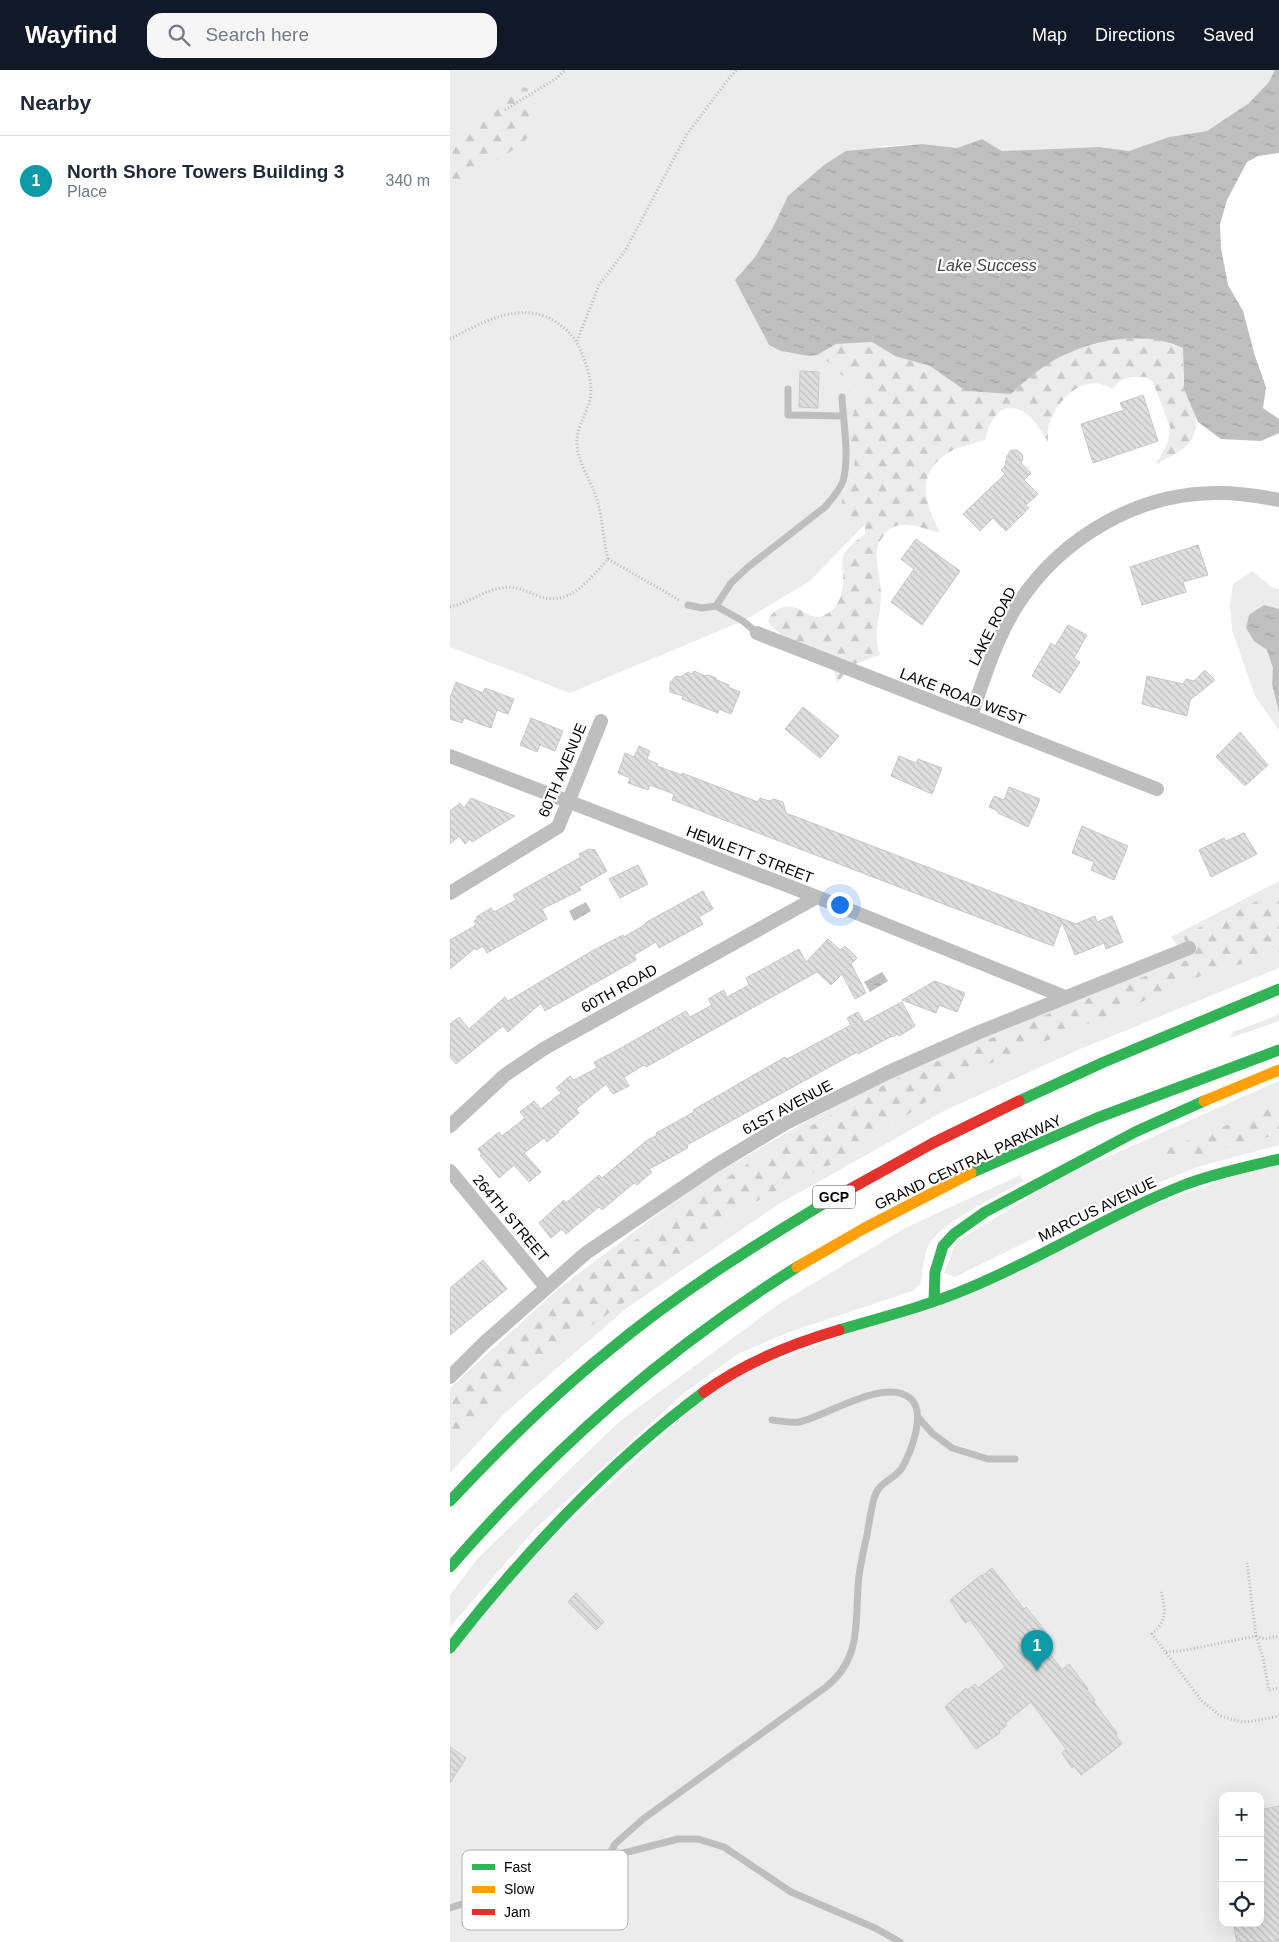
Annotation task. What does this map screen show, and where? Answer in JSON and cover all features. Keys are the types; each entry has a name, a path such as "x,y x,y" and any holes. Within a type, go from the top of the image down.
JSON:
{"main road":[{"name":"GRAND CENTRAL PARKWAY","path":"450,1501 533,1418 613,1346 703,1279 796,1219 894,1163 991,1114 1090,1067 1279,989"},
{"name":"GRAND CENTRAL PARKWAY","path":"450,1567 548,1460 630,1387 719,1318 805,1262 860,1230 1007,1157 1186,1083 1279,1050"},
{"path":"934,1301 935,1272 943,1246 954,1234 985,1212 1135,1132 1279,1070"},
{"name":"MARCUS AVENUE","path":"450,1648 502,1585 561,1521 649,1438 719,1382 752,1362 777,1351 934,1301 981,1283 1095,1225 1164,1194 1203,1179 1279,1159"}],"street":[{"name":"LAKE ROAD","path":"971,716 990,660 1017,606 1036,580 1072,544 1104,523 1136,508 1155,502 1192,495 1218,493 1279,500"},
{"name":"LAKE ROAD WEST","path":"757,633 1157,790"},
{"name":"60TH AVENUE","path":"450,893 558,827 601,721"},
{"name":"HEWLETT STREET","path":"450,756 817,897 1065,997"},
{"name":"60TH ROAD","path":"450,1126 505,1075 545,1048 817,897"},
{"name":"61ST AVENUE","path":"450,1377 483,1344 586,1253 712,1166 784,1124 889,1072 1065,997 1189,948"},
{"name":"264TH STREET","path":"450,1171 546,1287"}],"lane":[{"path":"788,389 788,415 843,416"},
{"path":"716,606 731,583 748,567 826,507 835,495 842,482 845,467 842,397"},
{"path":"688,605 702,608 716,606 743,621 757,633"},
{"path":"612,1850 616,1844 643,1819 838,1678 846,1665 855,1642 859,1574 874,1496 882,1483 901,1470 917,1432 918,1417 912,1399 905,1394 890,1392 863,1396 798,1422 772,1420"},
{"path":"918,1417 932,1433 952,1448 988,1459 1015,1459"},
{"path":"628,1852 678,1839 698,1839 724,1847 791,1892 875,1928 900,1942"},
{"path":"450,1908 462,1904"}],"path":[{"path":"505,110 557,78 565,70"},
{"path":"577,341 599,285 625,250 686,134 737,70"},
{"path":"450,340 477,325 502,316 524,312 542,314 565,327 577,341 587,367 591,391 588,406 580,420 577,444 579,456 598,502 602,519 604,546 608,559 688,605"},
{"path":"450,607 500,588 518,589 544,598 567,596 577,592 608,559"},
{"path":"1248,1563 1256,1636 1263,1658 1269,1690 1279,1688"},
{"path":"1161,1592 1165,1610 1161,1624 1152,1634 1201,1700 1220,1716 1242,1722 1279,1716"},
{"path":"1165,1652 1181,1651 1256,1636 1264,1639 1279,1636"}],"green space":[{"path":"450,70 1279,70 1279,82 1269,82 1249,103 1207,131 1169,137 1129,151 1099,147 1002,151 982,139 957,148 922,144 884,146 805,182 788,196 773,227 755,257 735,280 781,351 794,353 836,344 924,463 810,581 743,621 570,693 450,647"},
{"path":"517,86 527,88 535,103 537,117 532,132 522,144 497,160 473,170 450,189 450,141 463,137 475,119 494,101"},
{"path":"1128,337 1153,338 1183,348 1184,386 1196,423 1192,439 1181,451 1157,463 1168,442 1170,427 1153,382 1146,377 1132,377 1121,380 1112,389 1102,384 1092,383 1074,390 1066,396 1054,413 1048,427 1048,442 1034,421 1025,413 1010,408 1003,410 992,421 985,440 948,453 937,461 930,470 926,490 927,500 940,533 918,526 895,526 889,529 879,543 877,556 881,603 877,639 880,655 852,665 837,683 834,671 826,660 809,648 781,634 768,621 778,610 789,606 815,617 820,617 831,611 839,599 842,590 843,556 865,534 865,524 855,521 840,522 842,500 853,473 855,458 851,440 851,424 857,400 864,391 838,372 830,363 817,355 836,344 872,342 895,356 930,366 966,391 1011,394 1043,367 1064,354"},
{"path":"1252,571 1273,588 1279,589 1279,730 1255,696 1232,630 1230,606 1233,584"},
{"path":"1279,881 1279,968 1080,1049 944,1111 779,1204 628,1307 506,1412 450,1473 450,1388 559,1288 701,1182 804,1123 906,1070 1183,953 1171,937"},
{"path":"1279,891 1279,952 1188,980 1137,1004 967,1073 851,1154 749,1205 664,1274 512,1382 450,1454 450,1401 487,1365 610,1257 768,1150 891,1081 1055,1011 1192,958 1195,950 1185,943 1184,937 1194,930"},
{"path":"1279,1013 1279,1021 1230,1038 1233,1032"},
{"path":"1279,1081 1279,1145 1197,1167 1089,1211 955,1277 944,1273 956,1242 1062,1177"},
{"path":"1279,1105 1279,1134 1161,1164 1160,1151"},
{"path":"1279,1159 1279,1942 450,1942 450,1648 502,1585 719,1382 934,1301 1081,1232"},
{"path":"1020,1175 1024,1181 973,1209 937,1234 926,1252 921,1284 912,1291 789,1332 738,1354 684,1393 535,1529 450,1627 450,1595 478,1558 620,1421 779,1304 905,1228"}],"water":[{"name":"Lake Success","path":"1275,70 1279,72 1279,153 1258,156 1247,162 1227,200 1220,224 1221,248 1228,285 1243,311 1255,356 1266,387 1263,408 1279,419 1279,433 1261,441 1221,439 1198,422 1184,389 1183,348 1169,343 1139,338 1093,344 1064,355 1043,367 1011,394 966,391 930,366 895,356 872,342 836,344 817,355 809,356 781,351 769,345 735,280 755,257 773,227 788,196 824,165 846,151 922,144 957,148 982,139 1002,151 1099,147 1129,151 1169,137 1207,131 1249,103 1269,82"},
{"path":"1264,605 1279,609 1279,712 1272,684 1273,668 1267,650 1254,641 1246,628 1249,615"},
{"path":"586,902 591,911 574,921 569,911"},
{"path":"882,972 888,981 870,992 864,982"}],"building":[{"path":"800,371 819,372 818,408 799,407"},
{"path":"1143,395 1158,441 1093,463 1081,424 1124,410 1120,403"},
{"path":"1011,450 1017,450 1022,454 1023,459 1021,463 1031,473 1024,480 1038,494 1026,505 1029,508 1006,531 993,518 980,531 963,514 1005,474 1001,470 1005,466 1007,456"},
{"path":"916,539 960,571 922,625 891,602 914,569 901,559"},
{"path":"1198,545 1208,575 1183,582 1186,592 1142,605 1130,567"},
{"path":"1068,625 1087,635 1074,658 1080,662 1060,693 1032,676 1051,643 1055,646"},
{"path":"1205,670 1215,680 1190,700 1187,716 1142,704 1147,676 1183,684 1186,679 1194,681"},
{"path":"694,671 716,678 729,685 728,687 740,692 731,714 719,709 718,713 682,699 683,696 670,692 670,683 676,676 681,677 688,672 692,674"},
{"path":"456,682 483,693 485,688 514,699 508,714 497,710 491,728 464,718 462,723 450,719 450,698"},
{"path":"803,707 839,736 820,758 785,729"},
{"path":"531,718 563,731 555,751 540,745 537,752 520,745"},
{"path":"1240,732 1268,765 1245,786 1216,757"},
{"path":"639,746 650,751 647,759 658,764 657,766 682,775 682,773 758,802 760,798 783,802 786,813 1076,924 1095,916 1097,922 1112,916 1123,942 1106,949 1104,943 1075,955 1062,922 1053,946 672,800 674,794 650,785 648,790 628,783 630,778 618,773 625,753 634,757"},
{"path":"899,756 916,763 918,759 942,768 932,794 891,776"},
{"path":"1009,787 1040,799 1028,827 989,807 994,796 1004,800"},
{"path":"471,798 515,816 472,842 470,839 465,844 459,836 450,844 450,811 460,803 464,808"},
{"path":"1082,826 1128,846 1114,880 1091,870 1094,862 1072,853"},
{"path":"1244,833 1257,854 1211,877 1199,850 1224,838 1226,841"},
{"path":"589,849 595,850 607,871 579,887 581,890 542,909 547,919 487,953 483,946 476,950 475,948 450,969 450,940 476,925 474,921 478,919 476,917 491,908 494,912 516,900 513,895 581,857 579,854"},
{"path":"638,865 648,884 620,898 609,879"},
{"path":"703,891 713,909 699,917 703,924 659,948 656,942 634,955 636,960 545,1011 541,1003 508,1032 503,1026 456,1064 450,1057 450,1024 459,1017 469,1029 505,997 508,1001 592,951 623,935 624,937 645,923"},
{"path":"828,939 840,950 845,946 857,958 851,964 866,993 855,999 842,974 831,985 817,972 646,1067 644,1065 624,1077 629,1086 613,1094 606,1084 576,1109 579,1113 559,1132 547,1142 544,1138 524,1153 541,1172 529,1182 514,1165 499,1178 480,1155 482,1154 478,1149 499,1132 502,1136 525,1118 520,1112 534,1101 541,1109 561,1093 556,1088 570,1076 574,1080 597,1068 594,1062 686,1011 690,1017 712,1005 708,999 724,990 727,997 749,985 746,978 799,949 806,962"},
{"path":"935,981 965,993 957,1012 939,1005 936,1013 902,1000"},
{"path":"902,1002 915,1026 899,1036 898,1034 892,1036 858,1054 857,1052 687,1145 688,1148 649,1169 652,1172 637,1185 634,1183 602,1210 599,1207 566,1234 562,1229 551,1238 539,1223 564,1200 566,1203 599,1175 602,1178 646,1141 657,1135 656,1133 694,1112 693,1110 785,1057 787,1059 851,1025 847,1018 858,1012 864,1022"},
{"path":"483,1260 507,1289 450,1335 450,1288"},
{"path":"992,1568 1024,1609 1026,1607 1046,1632 1052,1642 1045,1647 1062,1670 1069,1664 1088,1689 1095,1700 1093,1701 1117,1733 1116,1735 1122,1744 1081,1775 1074,1766 1072,1768 1062,1753 1066,1749 1031,1702 1005,1723 1007,1725 999,1731 1000,1733 976,1749 945,1707 966,1688 967,1690 975,1684 978,1688 1005,1667 970,1620 965,1623 950,1600"},
{"path":"576,1593 604,1622 596,1630 568,1602"},
{"path":"450,1747 466,1758 450,1783"},
{"path":"1279,1806 1279,1941 1237,1942 1234,1927 1264,1927 1264,1809"}],"traffic: fast":[{"path":"1019,1101 1104,1062 1279,989"},
{"path":"971,1173 1097,1118 1279,1050"},
{"path":"934,1301 935,1272 943,1246 954,1234 985,1212 1135,1132 1204,1101"},
{"path":"839,1330 921,1306 969,1288 1129,1209 1184,1185 1279,1159"},
{"path":"450,1501 546,1405 632,1331 712,1274 823,1204"},
{"path":"450,1567 529,1482 612,1404 701,1333 797,1267"},
{"path":"450,1648 507,1579 569,1511 635,1448 704,1392"}],"traffic: slow":[{"path":"1204,1101 1279,1070"},
{"path":"797,1267 863,1229 971,1173"}],"traffic: jam":[{"path":"823,1204 933,1143 1019,1101"},
{"path":"704,1392 720,1381 769,1355 803,1341 839,1330"}],"place":[{"name":"North Shore Towers Building 3","path":"1037,1671"}]}
